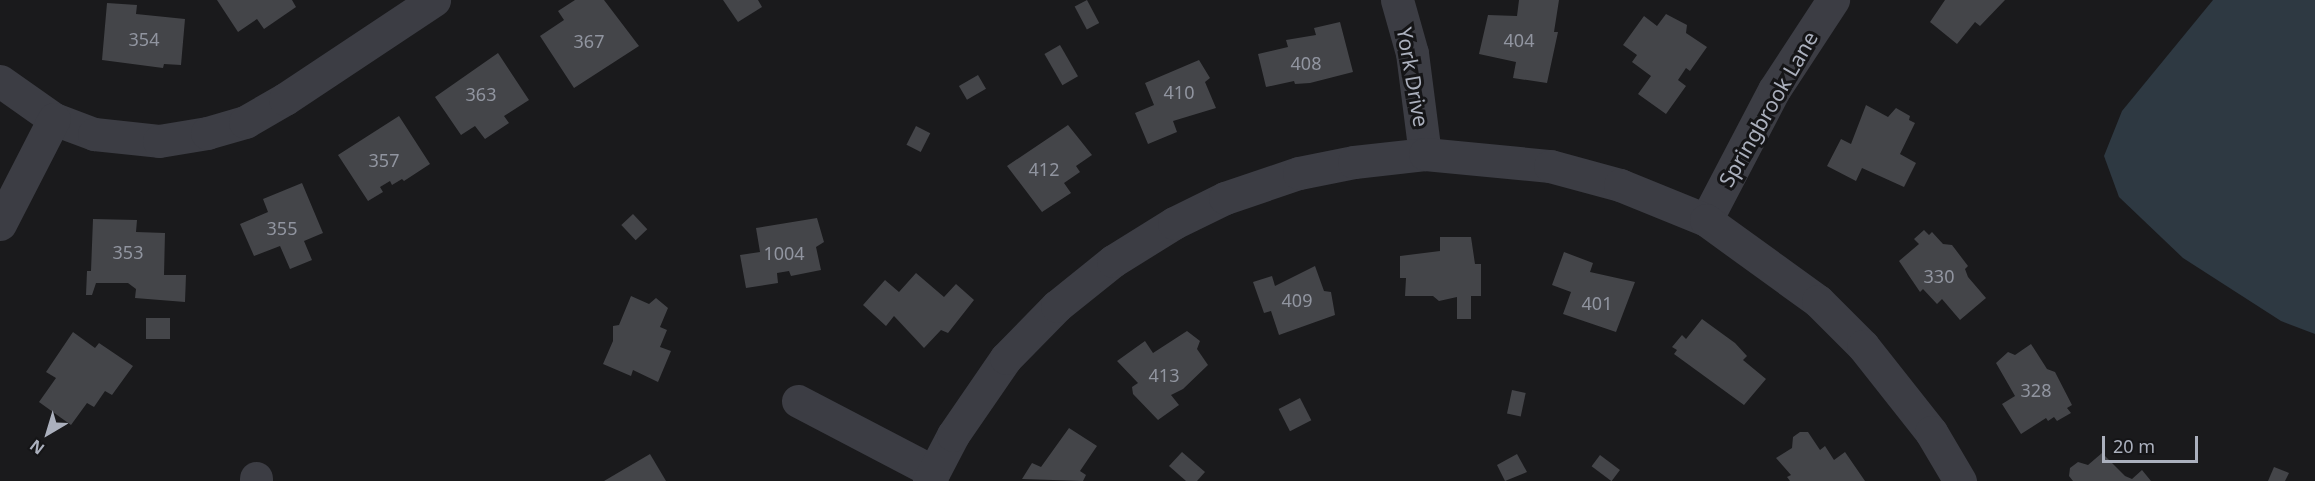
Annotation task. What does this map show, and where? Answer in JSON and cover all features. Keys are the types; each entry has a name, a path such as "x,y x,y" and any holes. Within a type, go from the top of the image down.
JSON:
{"street":[{"path":"0,81 54,119 94,134 159,141 245,122 434,0"},
{"name":"York Drive","path":"1398,0 1412,53 1425,154"},
{"name":"Springbrook Lane","path":"1706,220 1774,90 1833,0"},
{"path":"0,224 54,119"},
{"path":"798,401 931,476 953,435 1006,358 1057,306 1113,261 1174,223 1246,191 1332,166 1425,154 1550,166 1620,184 1706,220 1818,301 1863,346 1924,422 1960,481"}],"shaded area":[{"path":"2213,0 2315,0 2315,334 2281,321 2183,258 2119,197 2104,156 2122,111"}],"building":[{"path":"217,0 292,0 296,7 264,29 257,19 238,32"},
{"path":"575,0 604,0 639,46 574,88 540,36 564,20 558,11"},
{"path":"723,0 758,0 762,7 738,22"},
{"path":"1087,0 1099,23 1087,30 1075,7"},
{"path":"1519,0 1559,0 1554,32 1558,32 1547,83 1513,78 1516,62 1479,54 1488,15 1517,16"},
{"path":"1945,0 2005,0 1980,26 1975,22 1957,44 1930,22"},
{"path":"107,3 137,5 136,14 185,19 181,65 164,64 163,68 102,60"},
{"path":"1666,14 1687,25 1686,33 1707,47 1690,71 1686,68 1678,80 1686,86 1666,114 1638,94 1651,76 1632,62 1637,55 1623,45 1644,16 1657,26"},
{"path":"1340,22 1353,72 1310,83 1295,84 1294,81 1266,87 1258,54 1288,47 1286,40 1316,35 1314,28"},
{"path":"1060,45 1078,76 1062,85 1044,54"},
{"path":"498,53 529,100 504,116 509,123 485,139 475,126 461,135 435,97"},
{"path":"1199,60 1210,78 1205,82 1216,108 1173,121 1177,132 1148,144 1135,113 1154,105 1145,83"},
{"path":"978,75 986,89 967,100 959,86"},
{"path":"1866,105 1888,117 1896,108 1910,116 1909,120 1915,123 1900,154 1916,163 1904,187 1862,168 1856,181 1827,166 1841,139 1851,144"},
{"path":"399,116 430,164 404,181 402,179 392,185 390,181 380,187 383,192 368,201 338,155"},
{"path":"1068,125 1092,155 1076,166 1080,172 1064,183 1071,193 1042,212 1007,166"},
{"path":"916,126 930,133 921,152 906,145"},
{"path":"302,183 323,233 304,241 312,260 290,269 280,246 254,256 240,224 268,212 263,199"},
{"path":"633,214 647,229 636,240 621,225"},
{"path":"817,218 824,242 816,247 821,270 791,276 789,271 777,273 778,283 746,288 740,255 760,252 756,228"},
{"path":"93,219 137,220 136,232 165,233 164,275 186,275 185,302 135,298 136,289 128,283 96,283 92,295 86,295 87,271 91,271"},
{"path":"1924,230 1929,235 1932,232 1943,244 1952,245 1968,266 1965,269 1968,277 1986,298 1960,320 1942,299 1937,304 1923,289 1920,292 1899,261 1919,244 1914,239"},
{"path":"1440,237 1471,237 1475,264 1481,264 1481,296 1471,296 1471,319 1457,319 1457,297 1439,301 1433,296 1405,296 1406,278 1400,278 1400,256 1440,251"},
{"path":"1564,252 1593,263 1590,272 1635,282 1616,332 1563,314 1571,292 1552,285"},
{"path":"1315,266 1324,291 1331,292 1335,315 1279,335 1271,311 1264,313 1253,282 1272,276 1275,286"},
{"path":"916,273 944,297 956,284 974,300 948,333 941,330 924,348 894,316 886,326 863,305 885,280 899,292"},
{"path":"631,296 649,304 656,298 668,308 660,327 667,330 660,347 671,351 658,382 633,370 631,376 603,364 613,341 613,326 619,325"},
{"path":"146,318 170,318 170,339 146,339"},
{"path":"1702,319 1735,343 1747,356 1743,360 1766,379 1744,405 1674,354 1677,350 1672,347 1682,335 1686,339"},
{"path":"1187,331 1200,341 1197,349 1208,365 1183,389 1171,395 1179,405 1158,420 1133,394 1132,387 1138,383 1117,361 1145,341 1153,353"},
{"path":"73,332 95,348 99,343 133,366 112,395 105,391 94,407 87,403 71,425 39,402 56,378 46,372"},
{"path":"2031,344 2047,369 2055,372 2072,405 2067,408 2071,413 2057,421 2054,417 2048,421 2046,418 2021,434 2002,404 2015,396 1996,363 2008,352 2015,355"},
{"path":"1512,390 1526,393 1521,416 1507,413"},
{"path":"1300,398 1311,420 1290,431 1279,409"},
{"path":"1069,428 1097,446 1080,471 1086,475 1083,481 1022,479 1032,463 1041,467"},
{"path":"1800,432 1808,432 1820,450 1825,446 1834,460 1845,452 1865,481 1790,481 1787,477 1791,475 1776,458 1792,448 1793,437"},
{"path":"1182,452 1205,472 1197,481 1186,481 1169,466"},
{"path":"2102,453 2125,476 2132,479 2142,470 2151,481 2073,481 2069,476 2070,468 2078,462 2088,465"},
{"path":"650,454 666,481 604,481"},
{"path":"1517,454 1527,472 1505,481 1497,465"},
{"path":"1600,455 1620,470 1611,481 1592,466"},
{"path":"2274,467 2289,473 2285,481 2268,481"}]}
